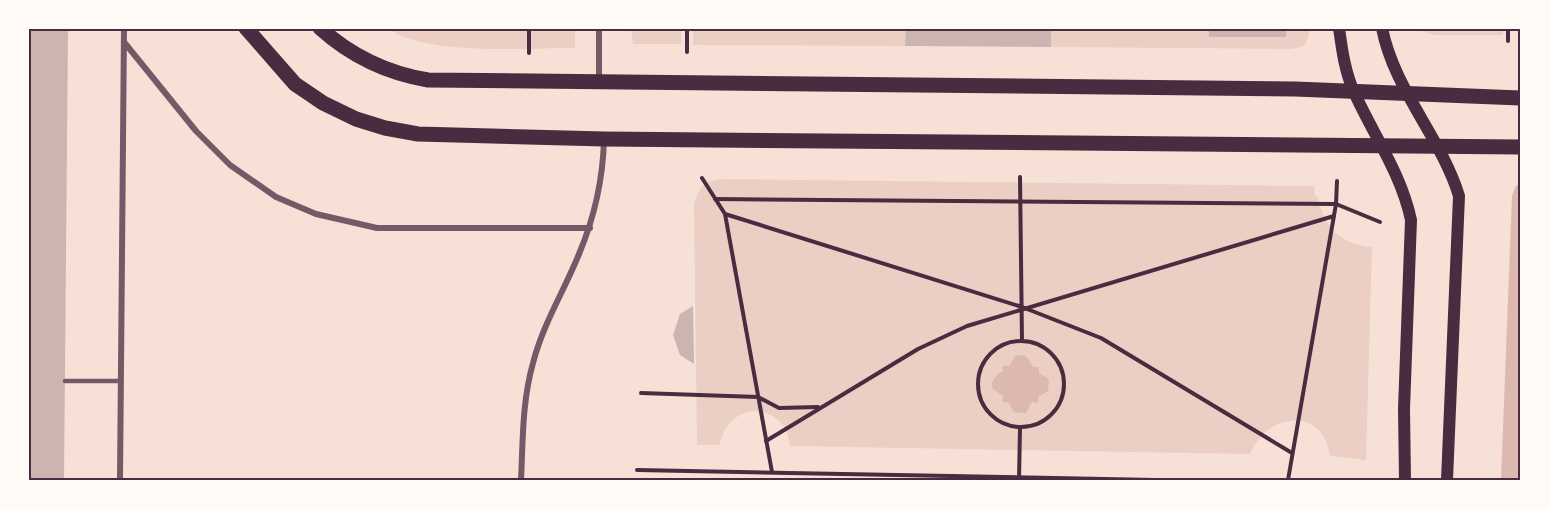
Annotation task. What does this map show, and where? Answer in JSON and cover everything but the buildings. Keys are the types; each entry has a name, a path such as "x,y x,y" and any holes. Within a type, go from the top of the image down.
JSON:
{"main road":[{"path":"246,28 295,84 339,111 385,128 450,137 1521,147"},
{"path":"320,28 358,57 410,77 446,81 1353,91 1521,98"},
{"path":"1339,28 1342,54 1353,91 1406,194 1411,220 1404,409 1405,480"},
{"path":"1382,28 1387,54 1451,171 1459,196 1447,480"}],"street":[{"path":"120,480 124,28"},
{"path":"599,28 599,83"},
{"path":"124,42 196,132 230,165 276,197 316,214 377,228 590,228"},
{"path":"521,480 522,409 532,364 545,325 590,228 599,198 604,139"}],"lane":[{"path":"65,381 121,381"}],"path":[{"path":"529,28 529,53"},
{"path":"687,28 687,52"},
{"path":"1508,28 1508,41"},
{"path":"1020,177 1022,341"},
{"path":"702,178 724,214 772,472"},
{"path":"1288,480 1336,204 1337,181"},
{"path":"715,199 1336,204 1380,222"},
{"path":"724,214 1022,307 1101,338 1292,453"},
{"path":"766,441 918,349 967,326 1022,307 1334,216"},
{"path":"1022,341 1035,344 1052,355 1062,372 1064,385 1062,399 1055,411 1033,426 1020,428 1006,425 990,414 979,397 978,383 980,370 986,358 996,349 1022,341"},
{"path":"640,393 758,397 779,408 821,407"},
{"path":"1019,479 1020,428"},
{"path":"637,470 772,472 862,478 1156,480"}],"shaded area":[{"path":"1209,28 1210,37 1286,37 1286,29 1309,28 1309,36 1304,46 1292,49 1051,47 1051,29"},
{"path":"388,29 575,29 575,48 452,47 406,38"},
{"path":"631,29 681,29 681,44 633,44"},
{"path":"693,29 906,29 905,46 693,45"},
{"path":"1416,29 1503,29 1503,35 1433,35"},
{"path":"721,179 1314,186 1315,196 1318,197 1325,218 1336,233 1351,243 1372,247 1366,460 1330,456 1326,440 1317,429 1307,422 1294,420 1281,423 1269,430 1258,440 1250,454 790,446 786,431 778,420 756,411 744,413 733,420 725,430 720,445 697,445 694,205 703,186"},
{"path":"1520,183 1520,480 1501,480 1512,196 1515,187"},
{"path":"1015,356 1027,357 1033,367 1039,367 1039,373 1049,379 1048,391 1038,397 1038,403 1032,402 1026,413 1014,412 1008,402 1003,402 1003,396 993,389 991,384 998,373 1003,372 1003,366 1009,366"}]}
